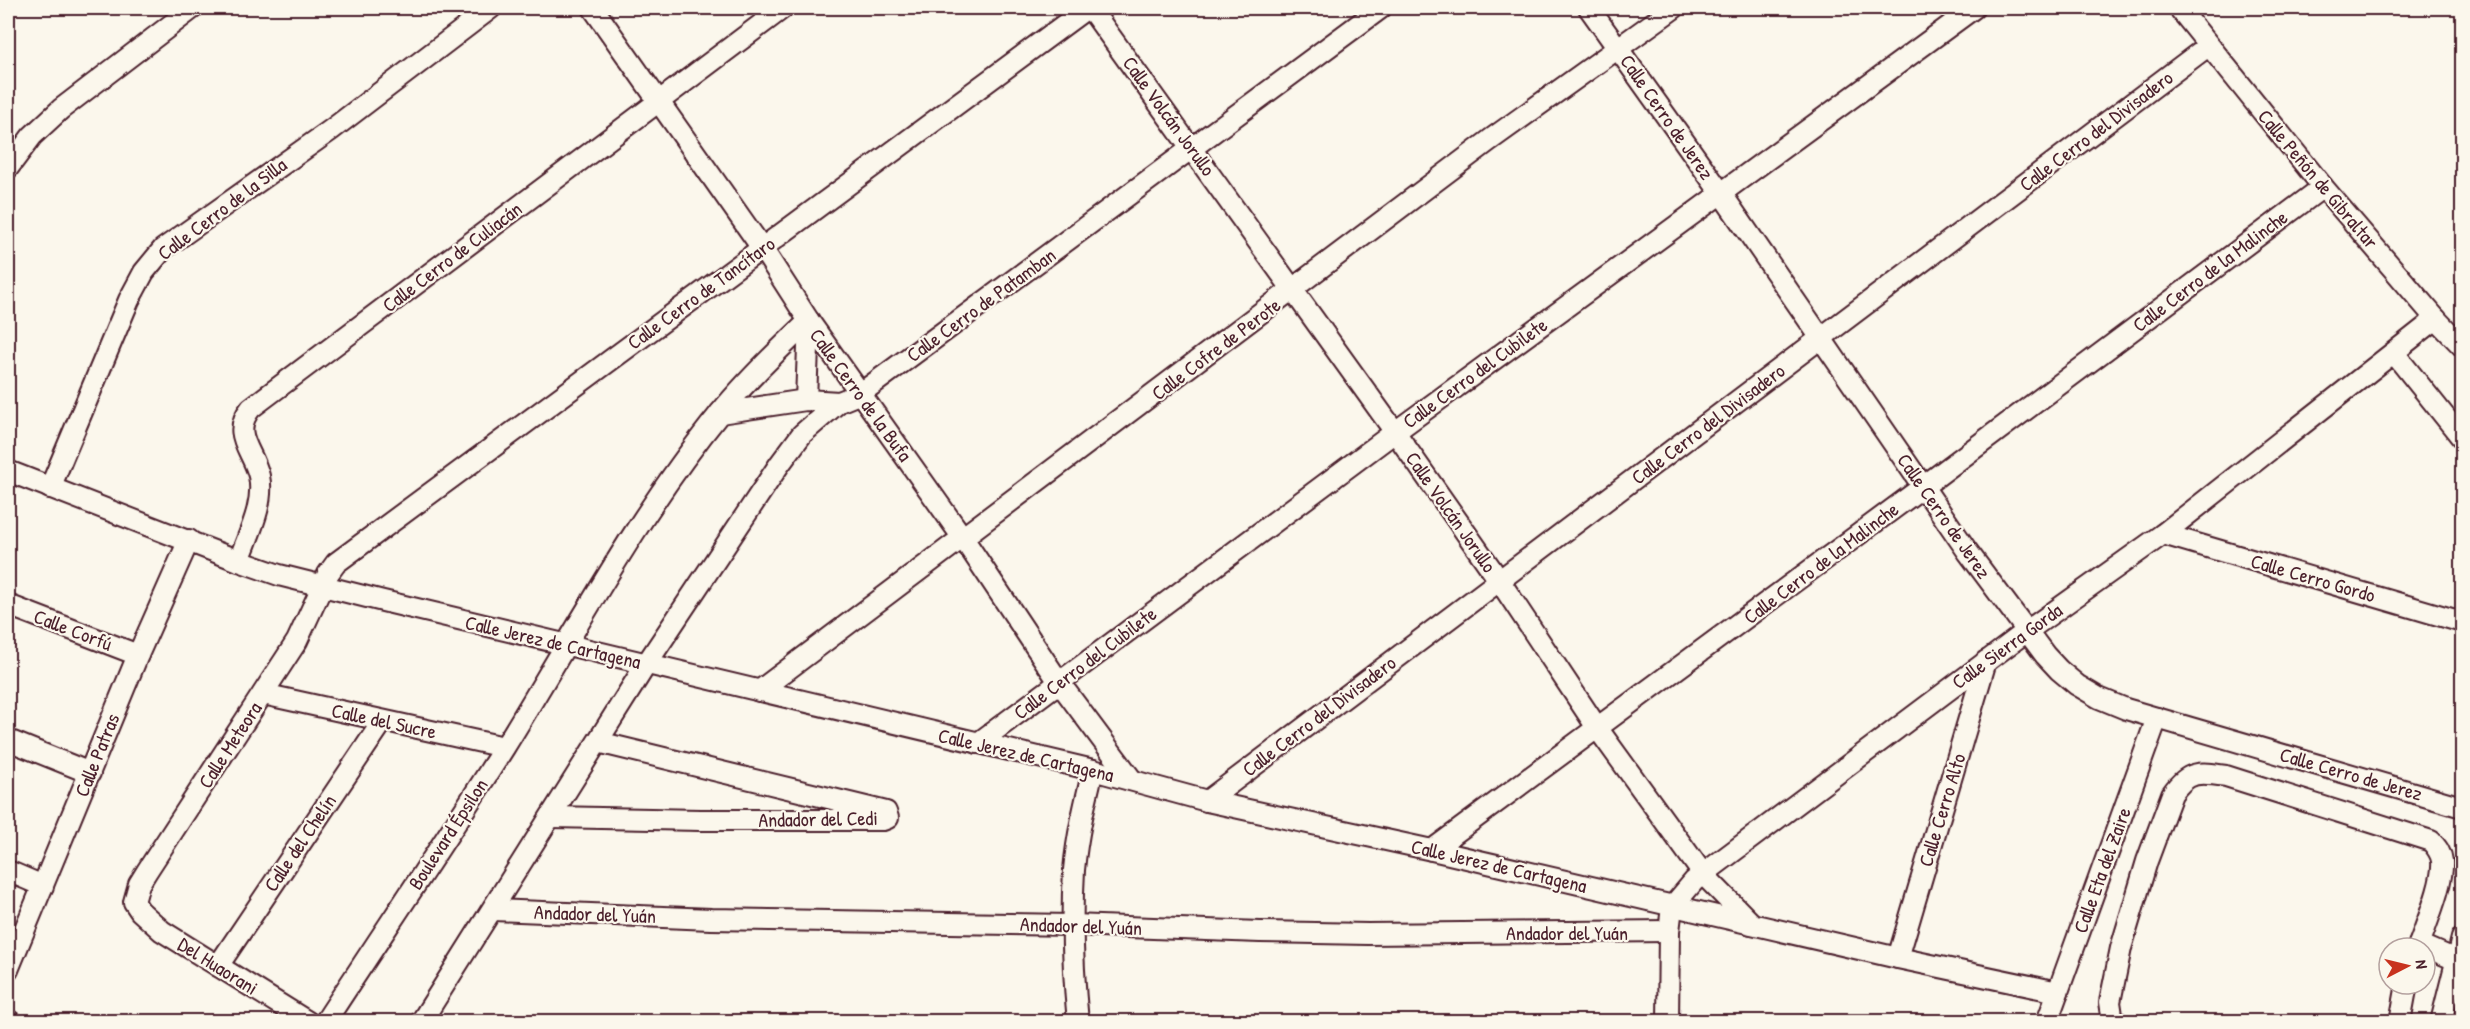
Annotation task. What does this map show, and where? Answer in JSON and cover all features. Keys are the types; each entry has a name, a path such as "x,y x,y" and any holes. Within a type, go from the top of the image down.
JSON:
{"street":[{"path":"8,168 32,136 61,109 193,8"},
{"name":"Calle Cerro de la Silla","path":"50,488 129,300 144,272 163,249 331,130 491,8"},
{"name":"Calle Cerro de la Bufa","path":"593,8 762,248 808,321 963,538 1059,682 1132,780"},
{"name":"Calle Cerro de Culiacán","path":"239,561 256,511 260,488 258,474 242,430 245,416 251,408 783,8"},
{"name":"Calle Volcán Jorullo","path":"1089,8 1193,149 1292,292 1395,432 1499,580 1598,729 1703,874 1753,925"},
{"name":"Calle Cerro de Tancítaro","path":"323,586 336,563 350,551 1089,8"},
{"name":"Calle Cerro de Patamban","path":"647,663 802,434 838,402 861,393 1381,8"},
{"name":"Calle Cerro de Jerez","path":"1589,8 1721,193 1968,552 2059,670 2077,685 2099,698 2157,718 2463,807"},
{"name":"Calle Cofre de Perote","path":"759,691 1491,140 1674,8"},
{"name":"Calle Cerro del Cubilete","path":"978,743 1395,432 1974,8"},
{"name":"Calle Peñón de Gibraltar","path":"2179,8 2323,187 2436,319 2463,346"},
{"name":"Calle Cerro del Divisadero","path":"1207,801 2208,46"},
{"name":"Calle Cerro de la Malinche","path":"1432,850 1598,729 2323,187"},
{"name":"Calle Sierra Gorda","path":"1672,907 1683,892 1703,874 1986,661 2163,534 2436,319"},
{"path":"806,400 808,321"},
{"name":"Boulevard Épsilon","path":"325,1022 504,747 566,643 665,488 720,413 764,364 808,321"},
{"path":"2394,353 2463,438"},
{"path":"720,413 806,400 838,402"},
{"name":"Calle Jerez de Cartagena","path":"8,471 279,575 450,618 566,643 1093,770 1207,801 1432,850 1898,958 2058,992"},
{"name":"Calle Cerro Gordo","path":"2163,534 2463,622"},
{"name":"Calle Patras","path":"8,970 138,655 189,540"},
{"name":"Calle Meteora","path":"134,902 139,885 147,871 303,631 323,586"},
{"name":"Calle Corfú","path":"8,605 138,655"},
{"name":"Calle Cerro Alto","path":"1898,958 1986,661"},
{"path":"421,1022 647,663"},
{"name":"Calle del Sucre","path":"263,694 504,747"},
{"name":"Calle Eta del Zaire","path":"2047,1022 2157,718"},
{"name":"Calle del Chelín","path":"218,966 383,721"},
{"path":"8,740 90,773"},
{"name":"Andador del Cedi","path":"552,817 700,820 883,820 888,818 886,812 598,742"},
{"path":"1078,1022 1073,925 1074,869 1080,826 1093,770"},
{"path":"2116,1022 2112,1015 2110,1002 2121,948 2147,861 2172,794 2181,781 2193,774 2207,773 2226,776 2431,841 2438,848 2442,860 2441,876 2422,936"},
{"path":"8,871 43,886"},
{"name":"Del Huaorani","path":"134,902 140,911 162,931 308,1022"},
{"path":"1668,1022 1669,931 1672,907"},
{"name":"Andador del Yuán","path":"493,910 794,921 1073,925 1368,934 1669,931"},
{"path":"2437,947 2460,949 2455,987 2441,1022"},
{"path":"2401,1021 2405,996"}]}
